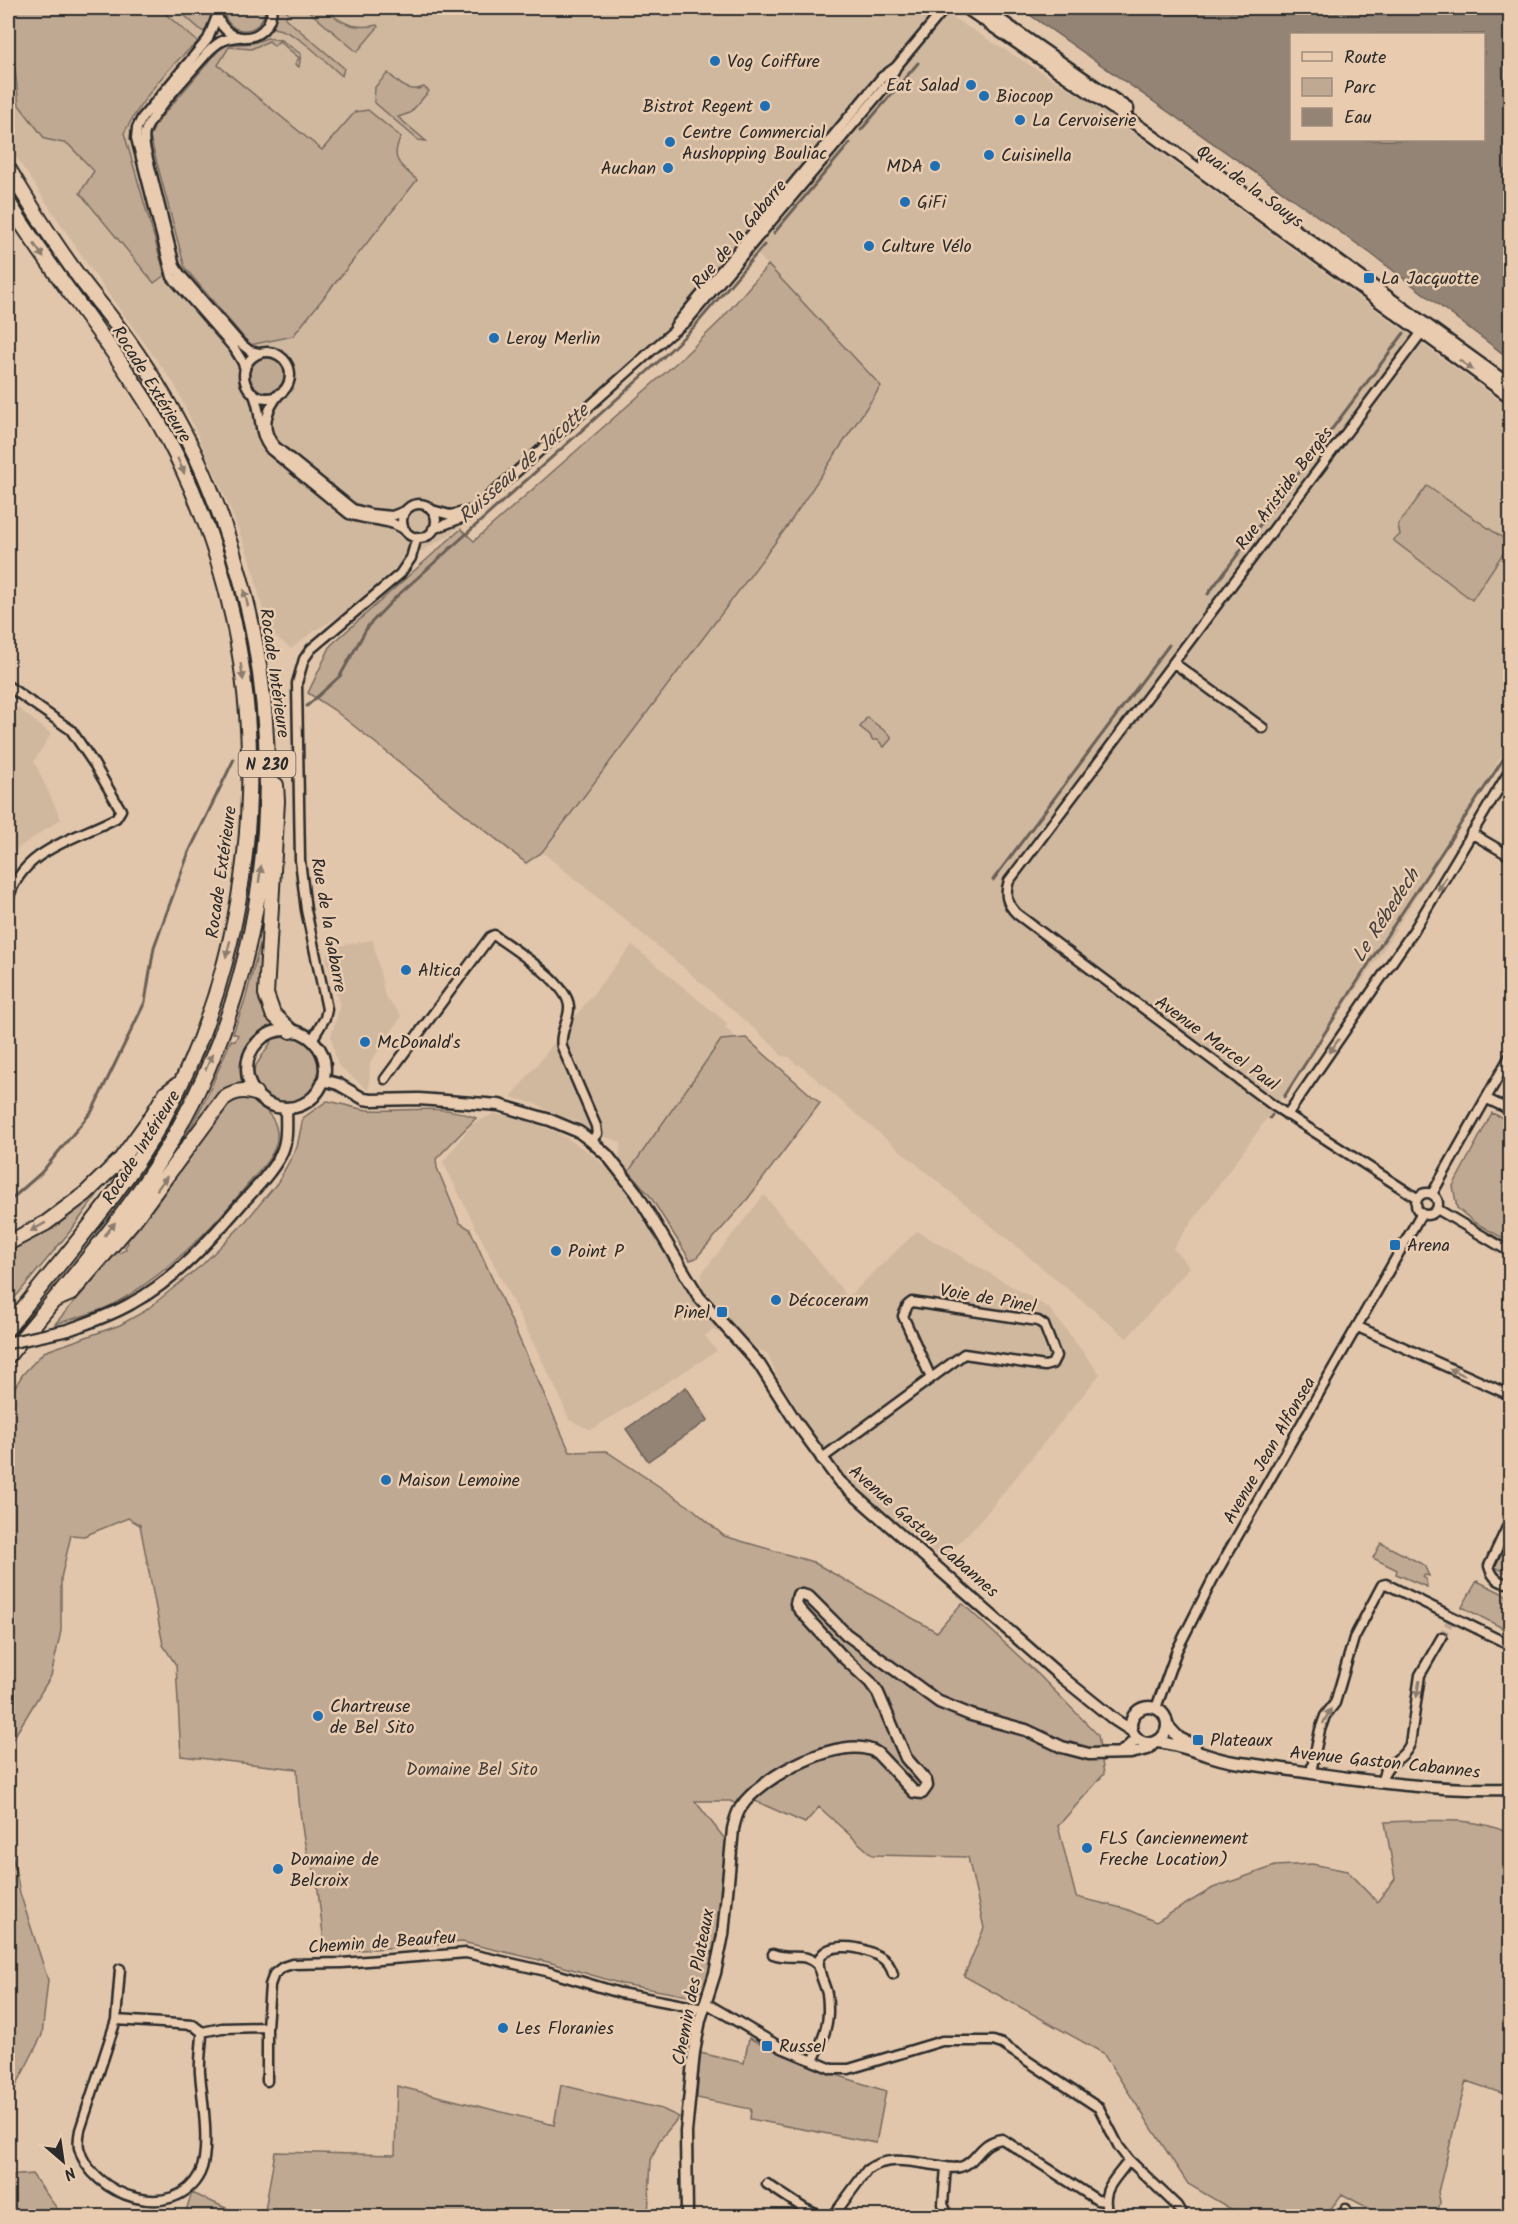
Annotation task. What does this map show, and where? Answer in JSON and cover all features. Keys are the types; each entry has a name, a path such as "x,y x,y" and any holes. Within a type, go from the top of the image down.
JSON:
{"highway":[{"name":"Rocade Intérieure","path":"8,168 70,266 120,330 163,394 193,449 237,562 252,620 264,696 267,744 264,848 253,922 231,1005 195,1094 170,1141 123,1213 8,1356"},
{"name":"Rocade Extérieure","path":"8,202 56,276 105,339 137,387 178,459 197,502 219,564 234,622 247,701 249,804 246,851 236,918 227,957 205,1026 181,1082 162,1122 108,1203 8,1328"},
{"path":"264,696 272,745 277,801 266,994 273,1014 291,1030"},
{"path":"8,1243 46,1223 85,1194 121,1158 165,1094 181,1082"},
{"path":"53,1301 71,1293 134,1220 224,1098 238,1091 255,1093"}],"main road":[{"name":"Quai de la Souys","path":"966,8 1146,131 1424,329 1510,385"},
{"name":"Quai de la Souys","path":"983,8 1053,55 1424,329 1510,397"},
{"path":"291,1030 312,1040 324,1058 324,1080 318,1092 309,1101 286,1108 274,1107 263,1101 249,1082 247,1069 249,1056 256,1045 266,1036 278,1031 291,1030"},
{"name":"Avenue Gaston Cabannes","path":"324,1080 372,1100 419,1099 499,1105 550,1120 579,1132 591,1141 607,1155 636,1192 699,1297 759,1364 821,1459 845,1488 912,1543 1059,1674 1134,1735"},
{"path":"8,1343 68,1330 111,1314 134,1302 169,1277 210,1239 263,1179 281,1154 285,1143 286,1108"},
{"name":"Chemin des Plateaux","path":"687,2217 686,2132 696,2041 723,1935 735,1817 741,1806 752,1795 798,1762 817,1755 856,1747 870,1748 877,1753 914,1792 922,1793 927,1786 926,1781 906,1758 878,1694 870,1682 799,1609 796,1604 798,1595 809,1598 846,1634 939,1702 971,1715 1038,1734 1076,1752 1131,1753 1148,1749 1155,1742"},
{"path":"1109,1713 1118,1715 1136,1712 1145,1707 1156,1707 1164,1714 1167,1725 1164,1735 1155,1742 1145,1743 1134,1735 1131,1721 1136,1712"},
{"name":"Avenue Gaston Cabannes","path":"1167,1725 1186,1742 1256,1763"},
{"path":"1118,1753 1125,1750 1134,1735"},
{"name":"Avenue Gaston Cabannes","path":"1155,1742 1170,1743 1213,1757 1311,1772 1450,1790 1510,1789"}],"street":[{"path":"217,12 208,39 142,118 137,128 136,138 172,277 234,348 242,361 246,382 258,402 262,436 271,450 349,514 360,518 391,522 417,537 427,535 433,529 435,519 432,510 415,504 392,516 361,512 275,446 267,434 266,422 268,410 289,379 286,362 274,353 259,353 245,347 180,274 176,266 144,138 149,124 217,43 226,38 248,37 263,30 272,8"},
{"name":"Rue de la Gabarre","path":"433,529 462,519 670,334 681,316 882,77 896,67 945,8"},
{"path":"217,12 225,30 238,37"},
{"name":"Rue Aristide Bergès","path":"1008,902 1006,888 1010,881 1424,329"},
{"path":"245,369 252,357 259,353"},
{"path":"253,393 267,397 280,393"},
{"name":"Rue de la Gabarre","path":"432,510 445,515 456,515 475,508"},
{"path":"405,511 402,520 405,530"},
{"name":"Rue de la Gabarre","path":"312,1040 325,1018 327,1009 306,910 300,860 296,706 298,676 304,659 311,649 404,569 411,558 417,537"},
{"path":"1174,663 1263,728"},
{"path":"8,686 71,730 94,764 120,810 116,818 31,860 15,880 8,900"},
{"path":"1287,1115 1414,930 1510,770"},
{"path":"1471,833 1510,856"},
{"name":"Avenue Marcel Paul","path":"1008,902 1017,914 1287,1115 1417,1198"},
{"path":"385,1079 490,937 495,935 553,981 566,995 568,1013 560,1038 596,1126 597,1134 591,1141"},
{"path":"1432,1194 1510,1056"},
{"path":"1486,1099 1510,1110"},
{"path":"1425,1193 1432,1194 1438,1202 1437,1209 1429,1215 1421,1214 1417,1209 1417,1198 1425,1193"},
{"path":"1437,1209 1510,1252"},
{"name":"Avenue Jean Alfonsea","path":"1156,1707 1177,1650 1200,1604 1421,1214"},
{"name":"Voie de Pinel","path":"821,1459 964,1354 1045,1366 1052,1364 1056,1356 1044,1325 1038,1321 912,1302 903,1316 931,1378"},
{"path":"1358,1327 1510,1395"},
{"path":"1510,1521 1489,1566 1493,1576 1504,1583 1510,1583"},
{"path":"1311,1772 1325,1716 1335,1703 1354,1638 1378,1588 1386,1584 1451,1619 1510,1646"},
{"path":"1382,1781 1387,1767 1405,1754 1410,1744 1420,1675 1442,1637"},
{"path":"818,1965 820,1957 825,1952 847,1946 878,1955 887,1961 893,1974"},
{"name":"Chemin de Beaufeu","path":"267,2081 270,1985 274,1974 292,1964 342,1963 466,1953 620,1993 705,2006"},
{"path":"773,1954 784,1958 813,1959 818,1965 827,1994 828,2016 813,2061"},
{"path":"120,1969 116,2020 80,2130 78,2145 83,2159 92,2172 114,2191 146,2201 167,2200 181,2194 194,2183 201,2172 205,2158 204,2097 200,2072 202,2032"},
{"path":"705,2006 782,2048 832,2069 843,2070 942,2041 993,2041 1002,2044 1099,2108 1119,2147 1129,2160 1177,2206 1183,2217"},
{"path":"116,2020 193,2025 202,2032 222,2028 267,2027"},
{"path":"833,2217 867,2170 882,2161 959,2167 969,2162 983,2146 994,2140 1002,2139 1097,2200 1104,2201"},
{"path":"1108,2217 1104,2201 1105,2193 1129,2160"},
{"path":"946,2167 943,2204 948,2217"},
{"path":"766,2184 805,2210 820,2217"}],"shaded area":[{"path":"8,8 937,8 1097,106 1510,408 1510,742 1382,952 1266,1120 1173,1248 1190,1267 1127,1338 850,1109 799,1064 797,1066 790,1057 781,1056 775,1047 684,968 542,852 786,528 881,385 744,240 650,346 559,440 450,535 402,562 342,615 314,631 291,649 267,629 252,565 225,496 175,385 96,277 8,145"},
{"path":"8,700 51,734 34,761 61,819 8,855"},
{"path":"373,940 385,996 402,1016 370,1063 369,1091 337,1064 331,1036 340,1006 326,958 332,947"},
{"path":"632,945 728,1024 725,1027 735,1037 733,1040 721,1040 629,1171 619,1157 621,1142 602,1136 601,1126 596,1126 590,1131 576,1121 553,1114 539,1105 511,1097"},
{"path":"494,1114 516,1117 559,1133 590,1153 613,1173 657,1236 688,1289 700,1283 702,1273 764,1195 848,1297 917,1231 1049,1308 1100,1374 982,1519 943,1559 850,1483 821,1447 778,1378 767,1353 713,1330 705,1336 717,1351 591,1430 569,1420 559,1395 443,1162 472,1124"}],"green space":[{"path":"8,8 148,8 163,12 198,42 156,84 124,133 165,275 154,283 80,193 94,171 68,144 45,139 19,105"},
{"path":"176,8 211,8 212,24 208,31 202,31"},
{"path":"223,8 265,8 263,18 258,24 252,29 244,30 231,25"},
{"path":"278,8 286,8 288,14 285,18 344,68 342,76 301,40 273,28"},
{"path":"305,8 325,8 336,18 348,24 362,27 377,25 378,27 357,52"},
{"path":"267,38 281,40 301,54 299,67 295,64 299,58 279,41 274,46 269,41 251,49 229,47 218,65 322,150 355,112 368,110 401,137 396,151 398,162 417,180 293,336 250,345 185,268 150,137 156,123 219,50 227,45 253,43"},
{"path":"388,73 408,88 424,87 429,91 410,113 398,117 426,141 418,140 374,102 375,87"},
{"path":"768,265 881,386 786,528 542,852 526,863 334,710 308,693 331,645 461,529 474,541 684,356 720,321"},
{"path":"267,358 279,363 284,375 279,387 267,392 255,387 250,375 255,363"},
{"path":"1427,486 1510,543 1472,600 1393,540 1400,535 1398,525"},
{"path":"867,717 891,736 884,747 878,740 872,740 870,735 860,727"},
{"path":"265,925 258,990 259,1001 276,1024 259,1035 248,1048 243,1065 245,1085 182,1144 208,1094 231,1040 235,1041 238,1035 233,1033 245,1000"},
{"path":"291,1036 307,1045 316,1057 318,1070 315,1083 308,1093 297,1101 284,1102 269,1097 259,1089 253,1070 273,1039"},
{"path":"746,1038 820,1103 746,1201 696,1258 690,1260 650,1196 629,1171 721,1040"},
{"path":"251,1096 272,1119 277,1130 277,1137 274,1150 267,1162 234,1201 203,1235 151,1280 112,1305 55,1324 117,1252 120,1253 126,1249 127,1241 153,1209 229,1103 233,1099"},
{"name":"Domaine Bel Sito","path":"327,1101 369,1110 437,1109 463,1113 476,1118 436,1159 437,1168 460,1223 470,1229 570,1452 606,1451 693,1509 724,1536 813,1562 937,1632 962,1603 1039,1675 1098,1735 1104,1774 1058,1826 1076,1897 1126,1909 1156,1922 1213,1888 1275,1866 1312,1864 1347,1871 1377,1902 1395,1879 1385,1822 1449,1820 1481,1824 1510,1834 1510,2096 1466,2081 1438,2192 1440,2202 1437,2216 1381,2216 1342,2194 1327,2214 1243,2216 1188,2184 1103,2053 964,1976 984,1928 968,1857 872,1855 819,1807 805,1823 753,1800 745,1808 730,1801 695,1801 728,1843 715,1955 704,1989 689,1996 622,1984 548,1962 462,1942 325,1953 316,1872 307,1854 304,1839 297,1769 181,1756 176,1665 163,1645 140,1525 128,1518 84,1536 71,1535 61,1578 61,1631 51,1676 8,1747 8,1398 23,1374 44,1352 120,1325 145,1311 203,1264 245,1222 278,1182 297,1147 303,1118"},
{"path":"1492,1113 1510,1121 1510,1242 1474,1222 1457,1208 1453,1186"},
{"path":"112,1175 72,1229 8,1306 8,1250"},
{"path":"1510,1527 1510,1574 1494,1567 1494,1560"},
{"path":"1381,1543 1424,1565 1429,1576 1423,1577 1426,1579 1427,1587 1396,1574 1397,1570 1373,1558"},
{"path":"1477,1581 1510,1597 1510,1632 1462,1607"},
{"path":"8,1832 20,1893 48,1980 42,2035 8,2102"},
{"path":"749,2038 816,2068 886,2091 876,2143 750,2119 751,2109 697,2098 700,2053 744,2063"},
{"path":"561,2085 662,2109 679,2117 659,2141 651,2160 648,2216 264,2216 275,2152 395,2155 397,2086 554,2125"},
{"path":"32,2174 58,2210 67,2216 8,2216 8,2176"},
{"path":"192,2193 244,2216 184,2216"}],"water":[{"path":"1020,8 1510,8 1510,359 1370,253"},
{"path":"686,1387 708,1420 648,1461 626,1429"}],"waterway":[{"name":"Ruisseau de Jacotte","path":"861,130 918,63"},
{"name":"Ruisseau de Jacotte","path":"774,233 850,143"},
{"name":"Ruisseau de Jacotte","path":"307,706 340,676 368,626 396,597 657,363 694,327 764,245"},
{"path":"1208,594 1404,333"},
{"path":"993,880 1169,645"},
{"name":"Le Rébedech","path":"1284,1097 1510,749"},
{"name":"Ruisseau de Jacotte","path":"8,1202 41,1173 92,1111 145,1002 154,947 189,852 234,759"}],"ferry route":[{"path":"1499,8 1510,15"}],"tunnel":[{"path":"1442,1637 1450,1621"}],"place":[{"name":"Vog Coiffure","path":"715,61"},
{"name":"Eat Salad","path":"971,85"},
{"name":"Biocoop","path":"984,96"},
{"name":"Bistrot Regent","path":"765,106"},
{"name":"La Cervoiserie","path":"1020,120"},
{"name":"Centre Commercial Aushopping Bouliac","path":"670,142"},
{"name":"Cuisinella","path":"989,155"},
{"name":"MDA","path":"935,166"},
{"name":"Auchan","path":"668,168"},
{"name":"GiFi","path":"905,202"},
{"name":"Culture Vélo","path":"869,246"},
{"name":"La Jacquotte","path":"1369,278"},
{"name":"Leroy Merlin","path":"494,338"},
{"name":"Altica","path":"406,970"},
{"name":"McDonald's","path":"365,1042"},
{"name":"Arena","path":"1395,1245"},
{"name":"Point P","path":"556,1251"},
{"name":"Décoceram","path":"776,1300"},
{"name":"Pinel","path":"722,1312"},
{"name":"Maison Lemoine","path":"386,1480"},
{"name":"Chartreuse de Bel Sito","path":"318,1716"},
{"name":"Plateaux","path":"1198,1740"},
{"name":"FLS (anciennement Freche Location)","path":"1087,1848"},
{"name":"Domaine de Belcroix","path":"278,1869"},
{"name":"Les Floranies","path":"503,2028"},
{"name":"Russel","path":"767,2046"}]}
